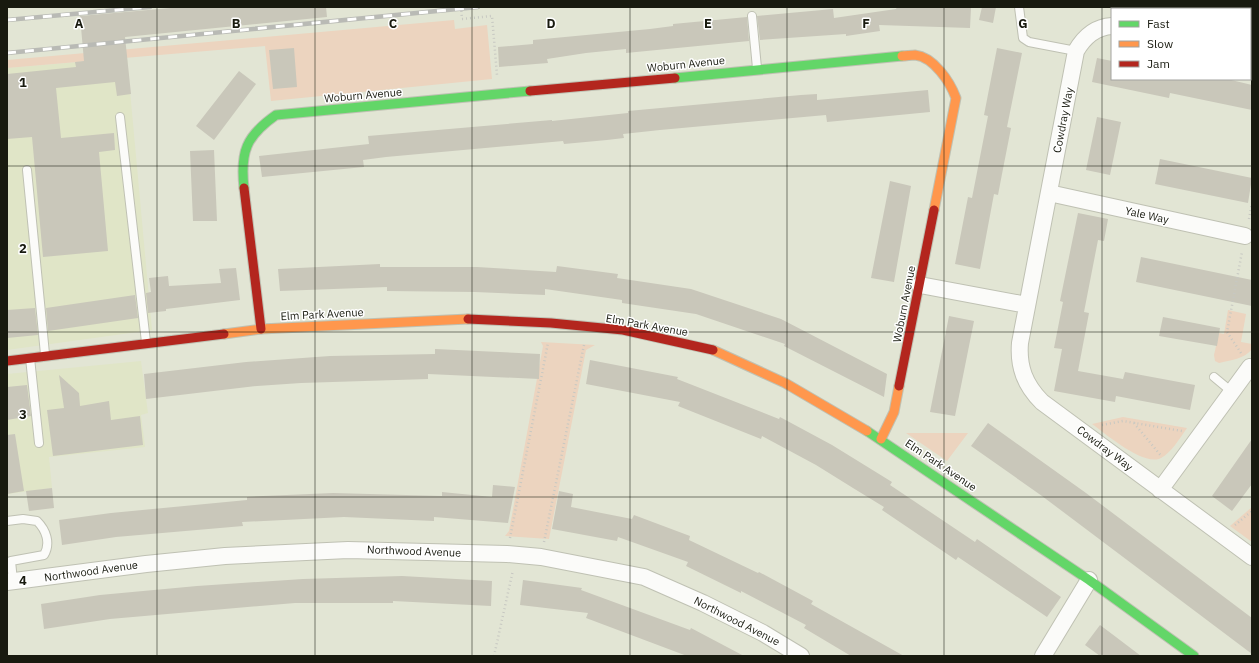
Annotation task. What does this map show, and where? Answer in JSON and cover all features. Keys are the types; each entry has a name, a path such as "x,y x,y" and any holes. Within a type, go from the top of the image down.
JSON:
{"street":[{"name":"Cowdray Way","path":"1111,26 1095,30 1087,35 1076,52 1019,354 1023,375 1028,385 1042,402 1252,557"},
{"name":"Woburn Avenue","path":"261,329 242,168 246,145 257,128 276,115 916,55 938,67 946,76 956,98 894,412 881,439"},
{"name":"Yale Way","path":"1049,193 1245,236"},
{"path":"920,285 1028,305"},
{"name":"Elm Park Avenue","path":"7,361 261,329 464,319 552,323 623,330 718,351 785,383 881,439 1089,580 1194,656"},
{"path":"1160,490 1250,367"},
{"name":"Northwood Avenue","path":"10,582 146,564 240,555 348,550 512,554 541,557 644,577 704,603 763,633 801,656"},
{"path":"1043,656 1089,580"}],"lane":[{"path":"1019,7 1023,38 1029,42 1076,52"},
{"path":"752,16 757,69"},
{"path":"120,117 146,343"},
{"path":"27,170 46,355"},
{"path":"30,358 40,443"},
{"path":"1214,377 1232,392"},
{"path":"7,521 23,519 37,521 44,529 48,548 44,555 9,561 10,582"}],"path":[{"path":"461,7 462,19 492,16 499,95"},
{"path":"1250,367 1227,332 1252,203"},
{"path":"494,656 552,323"},
{"path":"541,557 587,327"},
{"path":"1080,430 1123,421 1201,434"},
{"path":"1133,422 1174,471"}],"shaded area":[{"path":"454,20 455,29 487,25 492,79 271,101 265,46 7,68 7,60"},
{"path":"127,58 152,330 7,350 7,68"},
{"path":"1228,310 1246,314 1241,342 1252,344 1252,349 1241,357 1219,363 1215,361 1214,355 1219,333 1224,334"},
{"path":"541,342 595,345 586,350 549,539 505,536 509,531 543,346"},
{"path":"141,361 148,413 141,415 145,447 49,457 52,488 7,494 7,374"},
{"path":"1123,417 1187,428 1165,456 1154,460 1135,454 1092,424"},
{"path":"906,433 968,433 947,461"},
{"path":"1252,507 1252,542 1230,526"}],"building":[{"path":"182,7 326,7 327,17 125,37 131,94 117,96 115,82 56,88 61,138 114,133 115,150 99,152 108,251 43,257 32,137 7,139 7,74 76,67 75,62 84,61 80,16"},
{"path":"897,7 971,8 970,28 879,25 880,31 846,36 846,34 760,40 757,16 833,9 834,18 896,9"},
{"path":"982,7 996,7 993,23 979,20"},
{"path":"747,17 749,41 626,53 626,49 586,53 547,59 548,63 499,67 498,47 533,44 533,40 650,29 673,26 673,24"},
{"path":"294,48 297,87 273,89 269,50"},
{"path":"997,48 1022,53 1007,127 1011,128 998,195 994,194 980,269 955,264 968,197 972,198 988,116 984,115"},
{"path":"1097,58 1111,61 1111,80 1231,80 1252,85 1252,110 1170,93 1169,98 1092,82"},
{"path":"239,71 256,84 214,140 196,126"},
{"path":"928,90 930,112 827,122 826,115 660,130 623,134 624,138 607,140 564,144 563,141 386,157 363,160 364,167 262,177 259,156 369,144 368,136 552,121 628,113 628,111 801,95 817,94 817,100"},
{"path":"1097,117 1121,122 1110,175 1086,170"},
{"path":"214,150 217,221 193,221 190,151"},
{"path":"1160,159 1252,178 1248,203 1155,184"},
{"path":"890,181 911,186 894,282 871,278"},
{"path":"1078,213 1108,219 1104,241 1098,240 1084,312 1089,313 1078,371 1123,379 1125,372 1195,385 1190,410 1116,396 1115,402 1054,391 1062,349 1054,348 1063,302 1060,301"},
{"path":"1141,257 1252,280 1252,306 1136,282"},
{"path":"380,264 380,267 477,267 556,272 557,266 618,274 617,278 691,289 781,319 887,374 884,397 784,346 785,344 696,314 622,303 622,300 545,289 545,295 475,292 387,291 387,287 280,291 278,269"},
{"path":"236,268 240,300 166,309 166,311 148,313 146,293 151,292 149,278 168,276 169,286 221,283 219,269"},
{"path":"135,295 138,318 48,331 46,308"},
{"path":"35,308 38,335 7,338 7,310"},
{"path":"949,316 974,321 955,416 930,412"},
{"path":"1163,317 1220,328 1217,346 1159,336"},
{"path":"435,349 540,354 539,379 428,374 428,379 257,386 146,399 144,374 246,362 330,356 435,354"},
{"path":"590,360 678,377 677,379 779,419 780,417 832,445 892,482 890,485 975,542 977,539 1061,597 1047,617 958,557 956,560 882,510 884,507 816,465 762,436 761,439 678,406 680,402 586,384"},
{"path":"59,375 79,393 80,406 109,401 111,420 140,416 143,445 53,456 47,410 64,408"},
{"path":"27,385 31,416 7,420 7,387"},
{"path":"988,423 1086,493 1252,618 1252,654 1042,496 971,446"},
{"path":"15,434 24,491 7,494 7,435"},
{"path":"1252,439 1252,484 1232,511 1212,496"},
{"path":"493,485 515,487 508,523 434,517 434,521 344,517 242,522 243,526 116,537 62,545 59,520 111,513 247,500 247,497 263,496 333,493 442,496 442,492 492,497"},
{"path":"52,488 54,508 29,511 26,491"},
{"path":"559,491 573,494 571,507 632,519 634,515 690,536 689,540 758,573 759,572 813,601 811,604 904,656 851,656 804,628 806,625 741,591 741,593 686,566 688,562 618,537 617,541 552,529"},
{"path":"402,576 492,581 491,606 393,601 393,603 295,603 110,619 44,629 41,604 100,595 197,586 303,579"},
{"path":"523,580 582,588 581,590 690,630 691,628 744,656 687,656 586,618 588,613 520,605"},
{"path":"1100,625 1141,656 1100,656 1085,645"}],"railway":[{"path":"7,20 150,7"},
{"path":"7,53 478,7"}],"traffic: fast":[{"path":"675,78 902,56"},
{"path":"244,188 243,164 247,146 258,130 276,115 530,91"},
{"path":"867,431 1089,580 1194,656"}],"traffic: slow":[{"path":"902,56 915,55 929,60 935,65 950,85 956,98 934,210"},
{"path":"224,334 261,329 468,319"},
{"path":"713,350 785,383 867,431"},
{"path":"881,439 894,412 899,386"}],"traffic: jam":[{"path":"530,91 675,78"},
{"path":"244,188 261,329"},
{"path":"899,386 934,210"},
{"path":"468,319 551,323 623,330 713,350"},
{"path":"7,361 224,334"}]}
